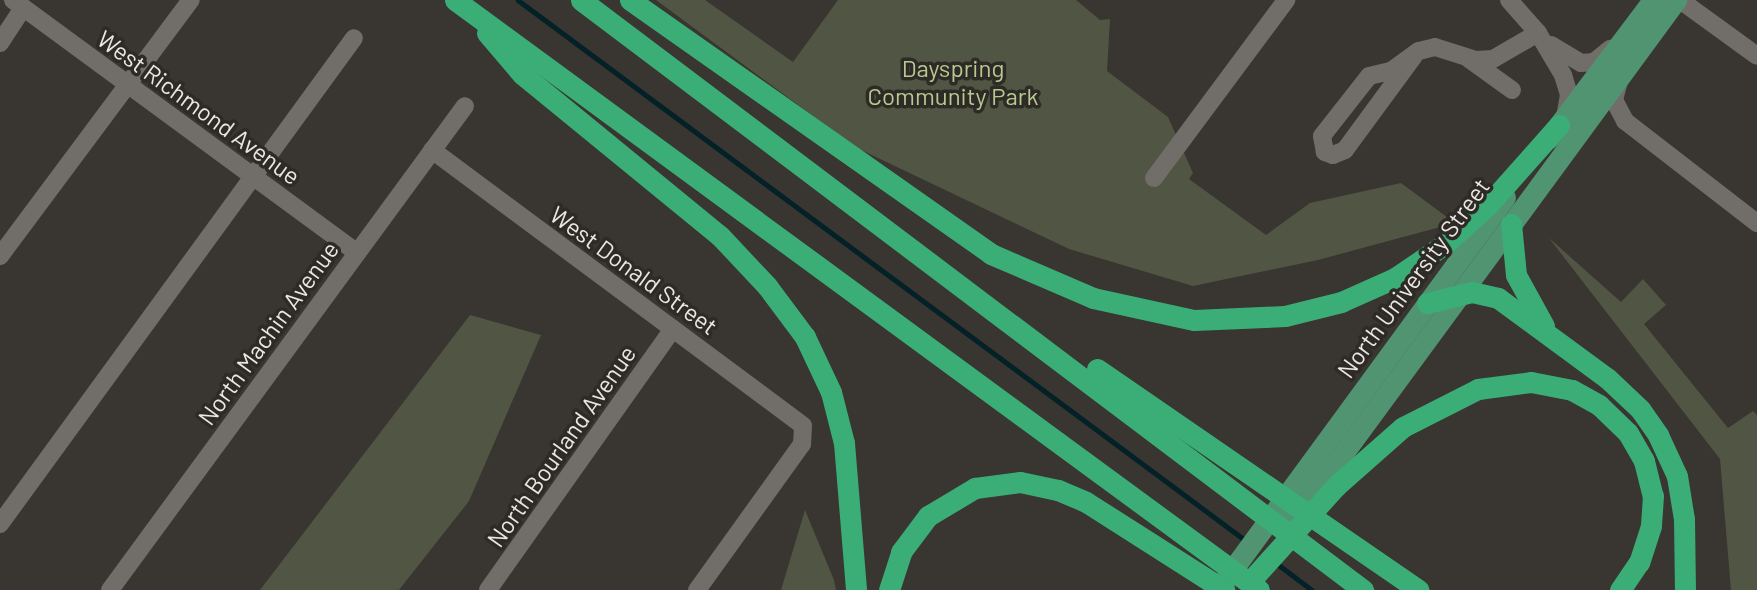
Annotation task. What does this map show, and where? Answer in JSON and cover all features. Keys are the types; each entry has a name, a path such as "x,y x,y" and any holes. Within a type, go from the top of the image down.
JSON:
{"highway":[{"path":"581,0 1363,590"},
{"path":"630,0 992,254 1093,298 1194,320 1285,316 1341,302 1395,278 1466,225 1561,123"},
{"path":"461,5 1252,586 1317,484 1445,402 1518,382 1565,387 1592,400 1618,422 1638,448 1650,482 1653,508 1648,538 1636,568 1620,590"},
{"path":"461,5 522,74 720,236 767,286 805,337 827,382 839,421 856,590"},
{"path":"832,188 1418,590"},
{"path":"1511,224 1516,275 1546,331"},
{"path":"1427,303 1460,293 1492,295 1546,331 1628,397 1664,445 1681,493 1685,590"},
{"path":"889,590 901,552 928,516 975,488 1020,482 1058,490 1086,502 1228,581 1217,590"}],"main road":[{"name":"North University Street","path":"1317,484 1427,303 1653,0"},
{"name":"North University Street","path":"1228,581 1317,484 1678,0"}],"street":[{"path":"1154,177 1286,0"},
{"path":"1509,0 1538,33 1568,60 1591,63 1639,20"},
{"path":"1678,0 1757,56"},
{"path":"0,256 189,1"},
{"path":"0,43 18,4"},
{"name":"West Richmond Avenue","path":"18,4 357,253"},
{"path":"1538,33 1567,84 1570,104 1561,123"},
{"path":"1468,58 1493,59 1538,33"},
{"path":"0,524 209,233 255,178 354,38"},
{"path":"1414,55 1345,150 1334,155 1325,152 1322,136 1360,84 1414,55 1442,47 1468,58 1512,90"},
{"path":"1619,80 1614,94 1618,111 1651,143 1757,223"},
{"name":"North Machin Avenue","path":"110,590 465,106"},
{"name":"West Donald Street","path":"432,150 786,411 804,430 802,444 697,590"},
{"name":"North Bourland Avenue","path":"488,590 673,330"}],"green space":[{"name":"Dayspring Community Park","path":"656,0 705,0 793,62 838,0 1076,0 1100,20 1110,19 1107,71 1168,117 1193,173 1189,179 1266,235 1310,203 1401,183 1455,223 1318,260 1193,286 1069,249 855,147"},
{"path":"1549,238 1621,302 1643,279 1666,305 1644,324 1728,428 1753,411 1757,415 1757,590 1731,590 1720,459"},
{"path":"470,315 541,335 469,501 399,590 260,590"},
{"path":"805,510 834,580 836,590 781,590"}],"waterway":[{"path":"518,0 1245,540"},
{"path":"1275,562 1312,590"}]}
